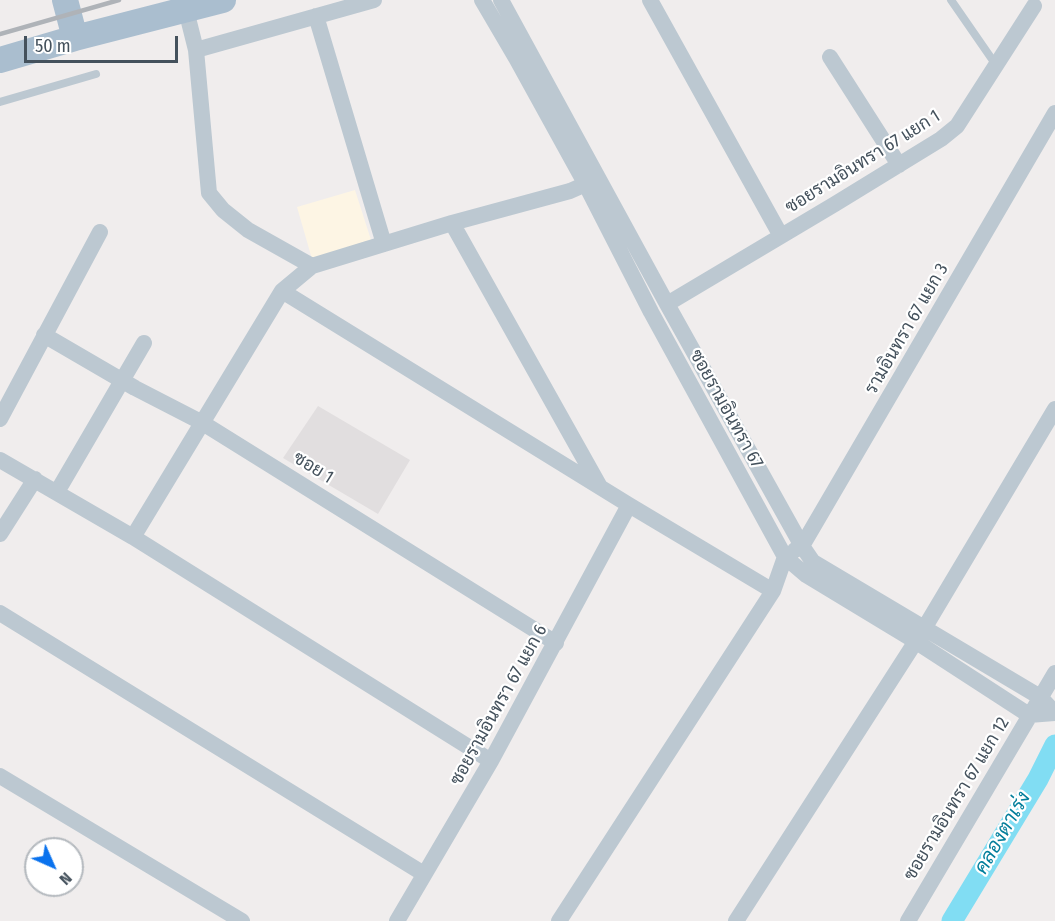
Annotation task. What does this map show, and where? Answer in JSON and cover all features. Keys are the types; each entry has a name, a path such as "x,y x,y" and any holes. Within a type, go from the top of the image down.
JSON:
{"main road":[{"path":"64,0 75,38"},
{"path":"0,60 223,0"}],"street":[{"path":"196,50 374,0"},
{"name":"ซอยรามอินทรา 67","path":"482,0 667,304 813,562 920,634 1029,715"},
{"name":"ซอยรามอินทรา 67","path":"501,0 593,182 651,312 784,557 806,575 1040,697"},
{"path":"650,0 781,236"},
{"name":"ซอยรามอินทรา 67 แยก 1","path":"667,304 941,139 957,126 1034,6"},
{"path":"186,10 196,50 209,193 223,210 248,230 312,266"},
{"path":"316,16 384,244"},
{"path":"830,57 899,165"},
{"name":"รามอินทรา 67 แยก 3","path":"784,557 802,546 1055,113"},
{"path":"132,537 282,291 312,266 593,182"},
{"path":"453,223 601,487"},
{"path":"0,419 100,232"},
{"path":"282,291 773,591"},
{"name":"ซอย 1","path":"44,335 201,422 556,642"},
{"path":"57,492 144,343"},
{"path":"735,921 920,634 1055,409"},
{"path":"0,460 132,537 491,761"},
{"path":"0,534 35,479"},
{"name":"ซอยรามอินทรา 67 แยก 6","path":"397,921 491,761 629,505"},
{"path":"559,921 773,591 784,557"},
{"path":"0,614 424,874"},
{"name":"ซอยรามอินทรา 67 แยก 12","path":"908,921 1055,673"},
{"path":"0,776 242,921"}],"lane":[{"path":"951,0 996,65"},
{"path":"0,102 96,74"}],"shaded area":[{"path":"355,190 371,240 312,259 297,207"},
{"path":"318,406 410,460 378,514 283,458"}],"waterway":[{"name":"คลองตาเร่ง","path":"952,921 1038,779 1055,745"}],"railway":[{"path":"0,34 119,0"}]}
